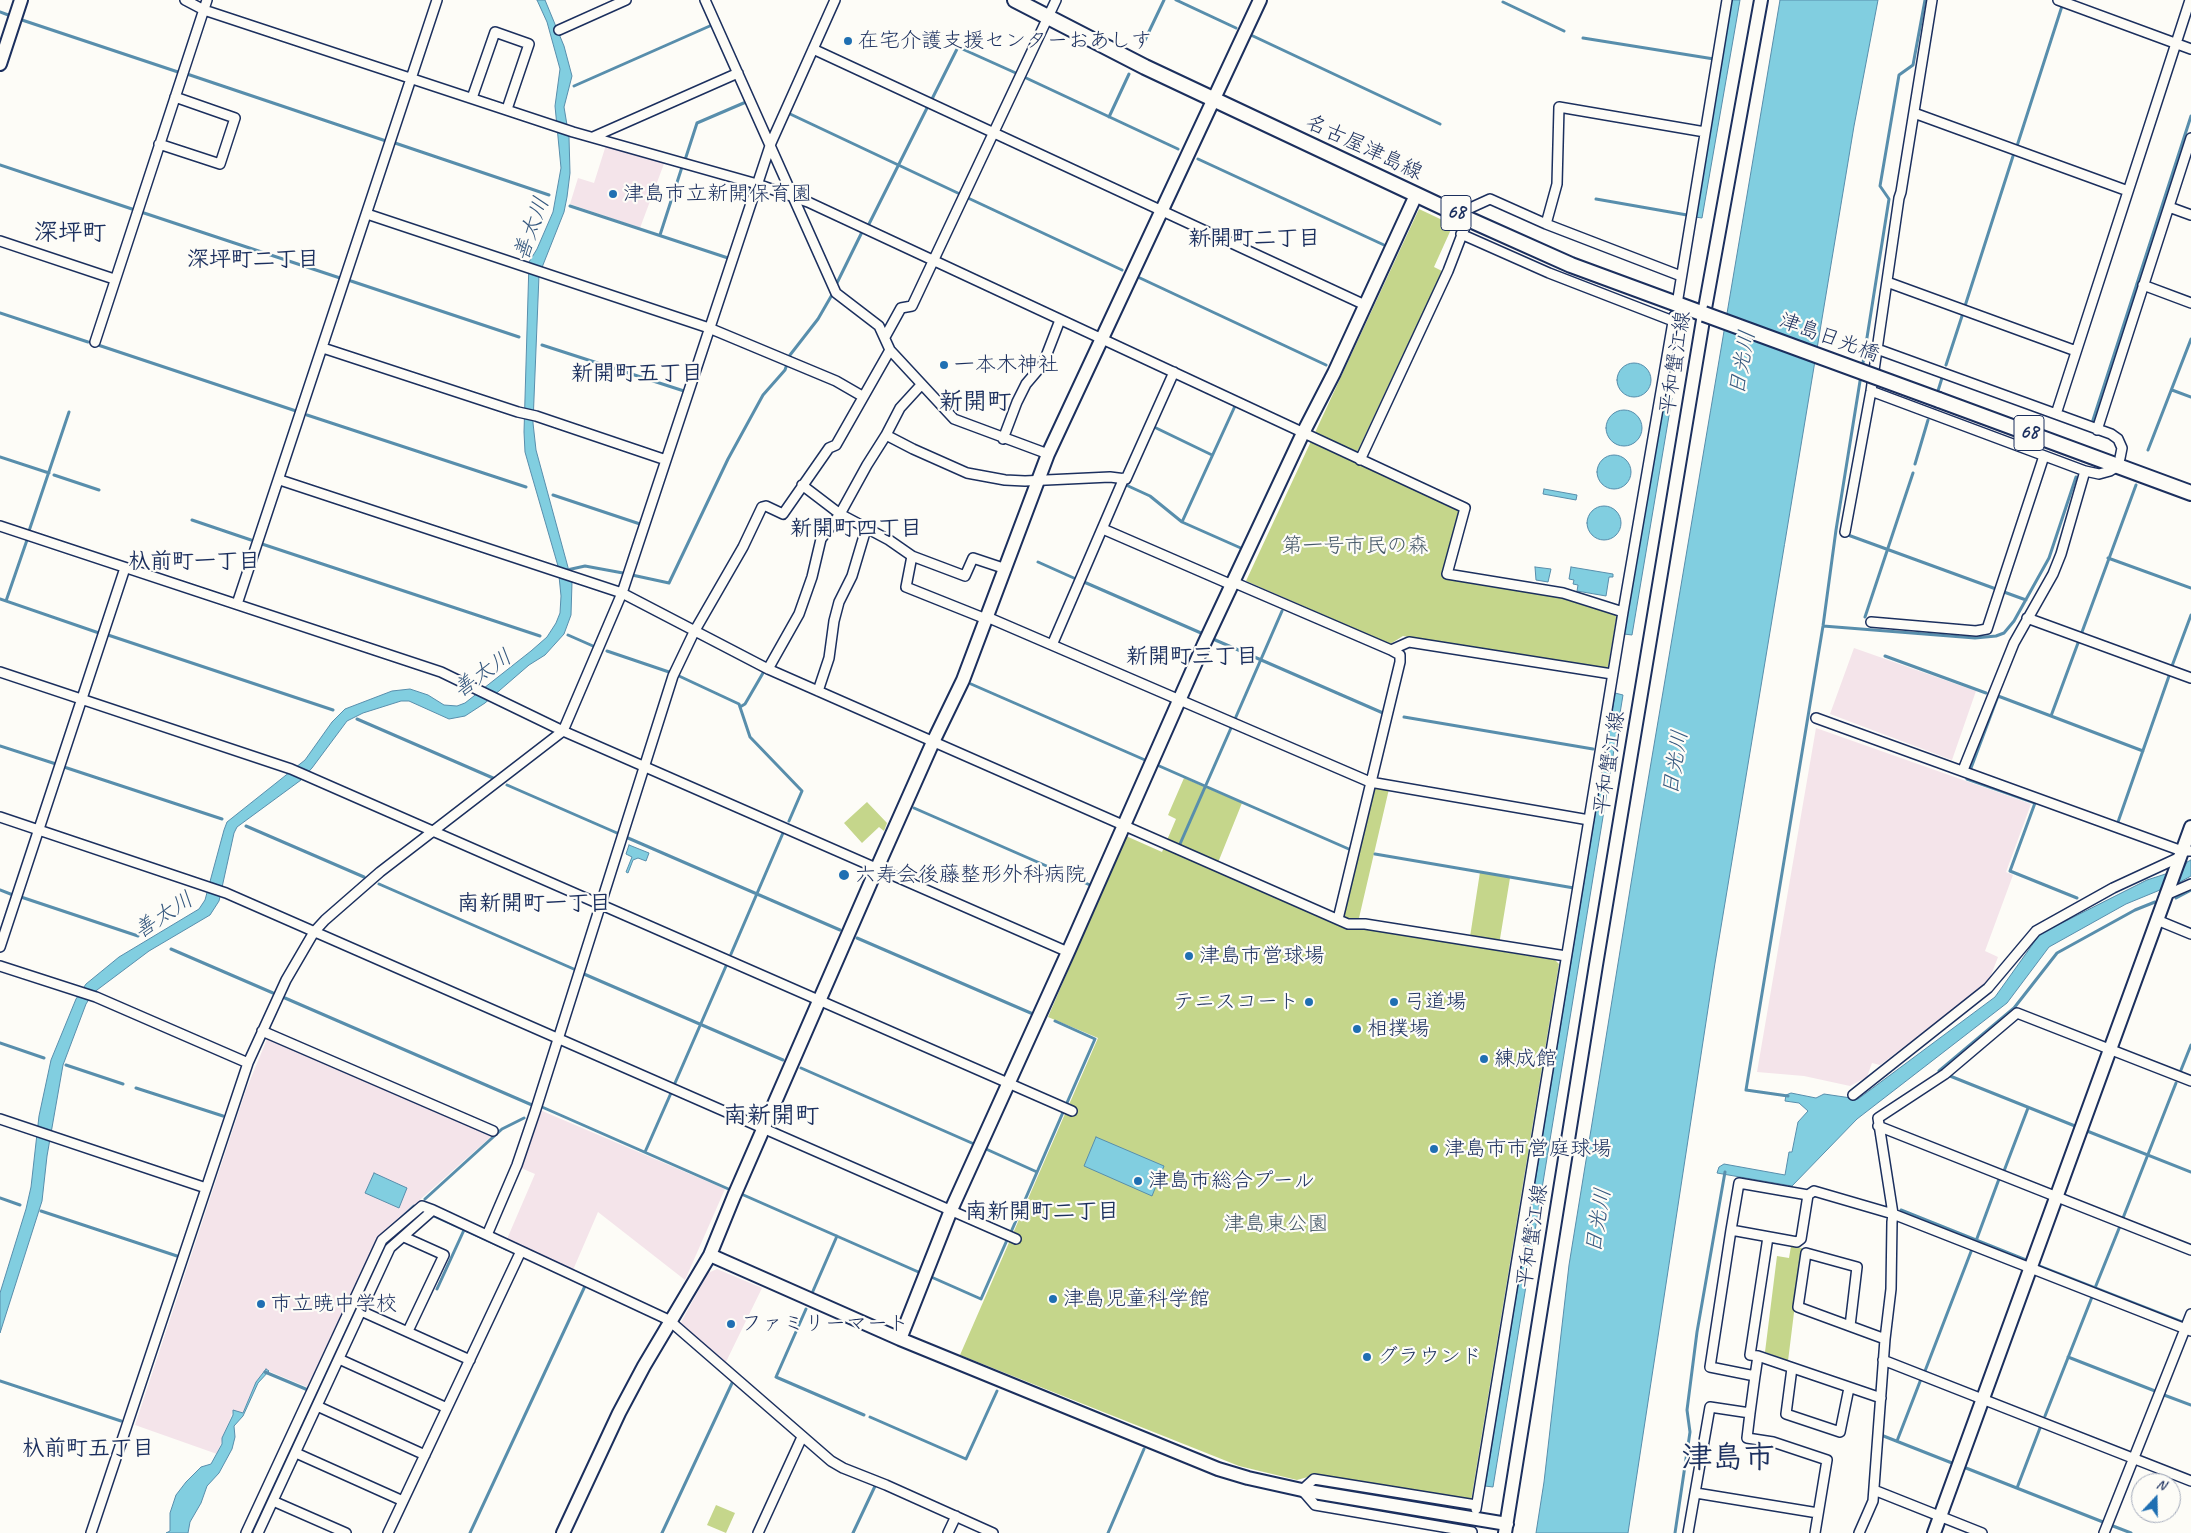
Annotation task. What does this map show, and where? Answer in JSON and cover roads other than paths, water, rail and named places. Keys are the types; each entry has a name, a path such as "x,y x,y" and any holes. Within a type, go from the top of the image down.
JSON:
{"main road":[{"name":"名古屋津島線","path":"1015,0 1145,67 1462,216 1571,265 1704,314"},
{"name":"津島日光橋","path":"1704,314 2118,466"},
{"name":"68","path":"2118,466 2191,493"}],"street":[{"path":"0,64 21,0"},
{"path":"186,0 204,10 573,132 757,184 793,197 864,228 1465,508 1447,574 1563,593 1623,612"},
{"path":"95,342 114,279 207,0"},
{"path":"238,604 437,0"},
{"path":"559,30 626,0"},
{"path":"705,0 771,143 834,289 879,326 890,350 954,419 1048,454"},
{"path":"91,1533 248,1063 286,980 314,932 380,872 563,731 622,593 771,143 835,0"},
{"path":"885,337 901,308 912,306 1056,0"},
{"path":"563,1533 619,1413 710,1255 877,868 963,680 1048,454 1260,0"},
{"path":"1678,298 1727,0"},
{"name":"平和蟹江線","path":"1506,1529 1596,965 1704,314 1761,0"},
{"path":"1845,532 1871,392 1899,198 1932,0"},
{"path":"2058,0 2191,49"},
{"path":"2056,414 2190,0"},
{"path":"472,98 495,32 529,44 507,109"},
{"path":"813,48 1161,212 1365,305"},
{"path":"593,137 738,73"},
{"path":"159,144 220,164 235,118 175,97"},
{"path":"1546,224 1557,184 1559,107 1705,132"},
{"path":"1914,113 2128,191"},
{"path":"2097,430 2191,138"},
{"path":"900,1339 951,1210 1068,952 1179,699 1302,433 1334,374 1416,195"},
{"path":"1360,460 1448,270 1461,234 1462,216 1490,198 1546,224 1681,276"},
{"path":"2169,207 2191,215"},
{"path":"367,214 709,328 836,381 862,396"},
{"path":"1302,1490 1314,1479 1476,1507 1612,674 1674,318 1549,273 1461,234"},
{"path":"0,241 114,279"},
{"path":"1887,282 2076,351"},
{"path":"2143,285 2191,303"},
{"path":"1004,439 1017,402 1026,384 1043,364 1060,320"},
{"path":"323,348 666,460"},
{"path":"1871,392 2084,471 2099,474 2110,471 2118,466 2122,448 2118,439 2111,434 1877,348"},
{"path":"487,1235 517,1165 673,676 694,632 743,547 762,506 783,514 829,448 836,445 862,396 890,350"},
{"path":"1052,645 1124,478 1126,479 1174,372"},
{"path":"768,669 799,614 812,577 821,540 840,514 866,465 886,435 900,408 920,384"},
{"path":"886,435 967,473 1005,480 1124,478"},
{"path":"1871,622 1976,631 1987,629 2044,456"},
{"path":"1963,770 2014,643 2053,574 2061,554 2084,471"},
{"path":"280,480 622,593 768,669 1348,924 1365,924 1566,956"},
{"path":"802,485 840,514 889,540 912,556 965,576 973,558 1006,569"},
{"path":"0,526 441,672 563,731 1068,952"},
{"path":"818,691 830,658 834,621 839,602 852,576 866,529"},
{"path":"1103,529 1400,655 1400,662 1338,919"},
{"path":"912,556 906,587 1052,645 1370,782 1589,820"},
{"path":"0,947 125,568"},
{"path":"2027,618 2191,678"},
{"path":"1391,650 1409,642 1612,674"},
{"path":"0,672 291,769 1072,1111"},
{"path":"1816,718 1963,770 2183,856"},
{"path":"0,817 226,893 1016,1239"},
{"path":"1934,1533 1984,1400 2167,892 2183,856 2191,827"},
{"path":"1853,1095 1988,988 2036,931 2112,888 2183,856"},
{"path":"2167,892 2191,884"},
{"path":"2157,920 2191,934"},
{"path":"0,966 96,997 248,1063"},
{"path":"1859,1533 1873,1500 1884,1339 1891,1289 1893,1214 1878,1118 1945,1074 2017,1013 2191,1081"},
{"path":"262,1031 493,1131"},
{"path":"0,1119 206,1188"},
{"path":"1878,1126 2191,1250"},
{"path":"1755,1376 1710,1367 1739,1183 1808,1195 1814,1191 1893,1214 2188,1330"},
{"path":"1731,1230 1797,1242 1801,1239 1808,1195"},
{"path":"246,1533 382,1240 422,1206 671,1322 802,1437 843,1468 993,1533"},
{"path":"258,1533 390,1248 433,1210"},
{"path":"404,1237 444,1255 408,1331"},
{"path":"1768,1237 1750,1355 1758,1356 1881,1398"},
{"path":"388,1533 521,1251"},
{"path":"1850,1326 1857,1267 1806,1254 1798,1307 1884,1339"},
{"path":"710,1255 900,1339 1218,1469 1302,1490 1506,1529"},
{"path":"361,1311 470,1360"},
{"path":"2104,1533 2133,1458 2188,1330 2191,1314"},
{"path":"1758,1356 1747,1438 1773,1442 1827,1460 1815,1533"},
{"path":"339,1358 447,1408"},
{"path":"1883,1360 2191,1481"},
{"path":"1792,1368 1786,1414 1840,1432 1849,1388"},
{"path":"317,1406 425,1455"},
{"path":"1688,1533 1710,1407 1750,1413"},
{"path":"758,1533 802,1437"},
{"path":"296,1453 403,1501"},
{"path":"1302,1490 1315,1505 1472,1531"},
{"path":"1874,1490 1982,1533"},
{"path":"1696,1493 1818,1513"},
{"path":"273,1501 346,1533"},
{"path":"948,1533 956,1516"}],"water":[{"path":"537,0 545,0 564,46 572,76 564,107 569,137 570,173 567,197 564,212 539,275 533,423 536,450 572,582 571,615 564,634 545,655 529,665 485,703 465,716 449,719 409,701 401,701 363,713 347,721 301,780 237,827 219,901 210,915 149,951 93,993 86,1004 63,1065 47,1156 42,1201 0,1333 0,1293 31,1187 39,1116 51,1060 76,999 86,984 119,957 199,909 205,900 227,822 305,760 332,722 345,709 392,691 410,689 428,695 444,705 457,706 465,703 547,637 556,623 560,613 561,596 558,566 525,452 524,432 529,262 537,249 553,212 561,168 555,106 560,69 547,22"},
{"path":"1732,0 1740,0 1702,218 1695,217"},
{"name":"日光川","path":"1780,0 1878,0 1854,126 1715,963 1628,1533 1536,1533 1544,1482 1569,1265 1641,822"},
{"path":"1634,363 1641,364 1646,368 1650,373 1650,387 1646,392 1641,396 1634,397 1627,396 1622,392 1618,387 1617,380 1618,373 1622,368 1627,364"},
{"path":"1665,397 1672,398 1632,635 1624,634"},
{"path":"1624,410 1637,415 1642,428 1637,441 1624,446 1611,441 1606,428 1611,415"},
{"path":"1614,455 1621,456 1626,460 1630,465 1630,479 1626,484 1621,488 1614,489 1607,488 1602,484 1598,479 1597,472 1598,465 1602,460 1607,456"},
{"path":"1544,489 1577,495 1576,500 1543,494"},
{"path":"1604,506 1611,507 1616,511 1620,516 1620,530 1616,535 1611,539 1604,540 1597,539 1592,535 1588,530 1587,523 1588,516 1592,511 1597,507"},
{"path":"1535,567 1551,569 1548,582 1536,580"},
{"path":"1571,567 1613,574 1613,577 1609,577 1606,596 1577,591 1578,585 1573,584 1574,580 1569,579"},
{"path":"1615,693 1623,695 1493,1487 1485,1486"},
{"path":"629,845 649,853 646,861 638,858 633,860 628,873 626,872 632,857 626,854"},
{"path":"2191,860 2191,876 2180,882 2162,886 2160,890 2126,904 2049,947 2007,1003 1857,1119 1792,1186 1717,1173 1719,1167 1724,1164 1785,1175 1789,1152 1792,1152 1798,1122 1808,1111 1799,1103 1785,1101 1786,1095 1791,1093 1816,1098 1824,1094 1858,1099 1995,997 2040,934 2147,880 2184,868 2187,862"},
{"name":"津島市総合プール","path":"1096,1137 1164,1166 1152,1196 1084,1166"},
{"path":"374,1173 407,1188 399,1208 365,1193"},
{"path":"266,1369 269,1371 258,1383 243,1416 234,1426 235,1437 232,1449 219,1473 207,1486 201,1503 190,1522 188,1533 166,1533 170,1531 170,1513 176,1495 201,1467 211,1464 222,1444 222,1438 233,1415 233,1410 243,1413 256,1382"}],"waterway":[{"path":"1145,40 1164,0"},
{"path":"1176,0 1236,28"},
{"path":"1862,369 1889,199 1880,186 1899,75 1913,65 1925,0"},
{"path":"1503,2 1564,31"},
{"path":"2017,146 2062,6"},
{"path":"0,12 11,16"},
{"path":"22,20 178,72"},
{"path":"574,86 712,25"},
{"path":"1253,36 1440,124"},
{"path":"1583,38 1714,59"},
{"path":"932,99 958,47 1018,74"},
{"path":"187,74 386,141"},
{"path":"1109,117 1129,74"},
{"path":"1024,77 1178,149"},
{"path":"685,160 697,123 746,102"},
{"path":"835,287 928,106"},
{"path":"788,113 962,195"},
{"path":"2093,420 2191,116"},
{"name":"善太川","path":"395,143 549,195"},
{"path":"1965,306 2014,153"},
{"path":"1198,159 1384,245"},
{"path":"0,165 132,209"},
{"path":"660,235 682,167"},
{"path":"968,198 1122,270"},
{"path":"1596,199 1687,215"},
{"path":"570,206 728,258"},
{"path":"141,212 340,278"},
{"path":"1140,278 1326,365"},
{"path":"351,281 519,337"},
{"path":"632,575 669,583 728,459 763,395 785,370 790,355 818,319 833,293"},
{"path":"0,313 88,342"},
{"path":"1946,365 1963,313"},
{"path":"2148,450 2191,339"},
{"path":"98,345 296,411"},
{"path":"542,345 684,391"},
{"path":"1788,1096 1746,1090 1823,626 1836,530 1861,375"},
{"path":"1937,394 1942,378"},
{"path":"2172,390 2191,397"},
{"path":"1182,522 1235,406"},
{"path":"29,531 69,412"},
{"path":"307,415 526,487"},
{"path":"1915,464 1928,420"},
{"path":"1152,426 1212,455"},
{"path":"0,457 49,473"},
{"path":"1865,617 1913,473"},
{"path":"54,475 99,490"},
{"path":"1823,626 1975,638 1996,636 2004,633 2014,621 2049,558 2076,477"},
{"path":"1126,485 1150,496 1182,522 1243,549"},
{"path":"2082,632 2136,485"},
{"path":"553,495 640,524"},
{"path":"192,520 251,540"},
{"path":"1848,535 1996,589"},
{"path":"6,601 27,540"},
{"path":"262,544 540,636"},
{"path":"2108,558 2191,588"},
{"path":"1038,562 1076,579"},
{"path":"567,570 585,566 623,573"},
{"path":"1084,582 1201,633"},
{"path":"2004,592 2026,600"},
{"path":"0,599 99,633"},
{"path":"1235,719 1282,611"},
{"path":"2172,666 2191,615"},
{"path":"108,635 333,710"},
{"path":"568,635 593,646"},
{"path":"1213,639 1383,713"},
{"path":"1971,768 1998,696 2051,716 2078,643"},
{"path":"607,651 669,672"},
{"path":"1885,656 1986,693"},
{"path":"740,707 745,704 763,673"},
{"path":"679,676 739,704 750,737 802,791 789,821"},
{"path":"2118,822 2169,676"},
{"path":"971,684 1145,760"},
{"path":"2051,716 2143,751"},
{"path":"1404,717 1593,749"},
{"path":"357,719 493,778"},
{"path":"1180,844 1231,728"},
{"path":"0,746 56,764"},
{"path":"1157,765 1351,850"},
{"path":"64,767 222,819"},
{"path":"1968,777 1967,779 2035,803 2010,871 2077,898"},
{"path":"507,785 617,833"},
{"path":"914,808 1090,885"},
{"path":"246,826 364,877"},
{"path":"731,954 783,833"},
{"path":"628,838 840,930"},
{"path":"1375,854 1574,888"},
{"path":"379,884 576,970"},
{"path":"0,890 13,895"},
{"path":"2176,898 2191,890"},
{"name":"善太川","path":"21,897 138,936"},
{"path":"1939,1071 2014,1008 2057,953 2135,910 2155,902"},
{"path":"857,938 1033,1014"},
{"path":"171,949 273,993"},
{"path":"675,1083 726,966"},
{"path":"584,974 783,1060"},
{"path":"285,998 532,1105"},
{"path":"1055,1021 1095,1039 1066,1105"},
{"path":"0,1043 44,1058"},
{"path":"2181,1070 2191,1045"},
{"path":"66,1065 123,1084"},
{"path":"801,1068 974,1144"},
{"path":"1950,1076 2075,1126"},
{"path":"2123,1218 2176,1083"},
{"path":"136,1088 223,1116"},
{"path":"645,1152 671,1093"},
{"path":"542,1107 733,1191"},
{"path":"2004,1171 2028,1108"},
{"path":"1011,1232 1064,1110"},
{"path":"425,1199 502,1129 524,1118"},
{"path":"2087,1131 2191,1172"},
{"path":"986,1149 1037,1172"},
{"path":"1675,1533 1690,1432 1687,1410 1697,1332 1725,1172"},
{"path":"1976,1241 1999,1179"},
{"path":"739,1193 923,1274"},
{"path":"0,1198 20,1205"},
{"path":"391,1227 414,1206"},
{"path":"1901,1210 2026,1260"},
{"path":"41,1211 177,1256"},
{"path":"434,1216 506,1249"},
{"path":"252,1533 386,1244 412,1220"},
{"path":"2095,1288 2120,1226"},
{"path":"437,1289 464,1230"},
{"path":"813,1291 837,1236"},
{"path":"929,1276 981,1299 1007,1240"},
{"path":"1925,1371 1972,1249"},
{"path":"2039,1266 2182,1322"},
{"path":"470,1533 585,1286"},
{"path":"2045,1416 2092,1297"},
{"path":"806,1309 776,1377 864,1415"},
{"path":"2068,1357 2155,1391"},
{"path":"265,1372 308,1390 309,1387"},
{"path":"1897,1441 1921,1379"},
{"path":"0,1381 121,1421"},
{"path":"662,1533 733,1381"},
{"path":"870,1417 966,1459 997,1391"},
{"path":"2164,1395 2191,1405"},
{"path":"2017,1488 2040,1428"},
{"path":"1881,1437 1881,1435 1952,1463"},
{"path":"1108,1533 1144,1449"},
{"path":"1966,1468 2103,1522"},
{"path":"853,1533 876,1484"},
{"path":"2113,1526 2131,1533"}],"place":[{"name":"在宅介護支援センターおあしす","path":"848,41"},
{"name":"津島市立新開保育園","path":"613,194"},
{"name":"一本木神社","path":"944,365"},
{"name":"六寿会後藤整形外科病院","path":"844,875"},
{"name":"津島市営球場","path":"1189,956"},
{"name":"テニスコート","path":"1309,1002"},
{"name":"弓道場","path":"1394,1002"},
{"name":"相撲場","path":"1357,1029"},
{"name":"練成館","path":"1484,1059"},
{"name":"津島市市営庭球場","path":"1434,1149"},
{"name":"津島市総合プール","path":"1138,1181"},
{"name":"津島児童科学館","path":"1053,1299"},
{"name":"市立暁中学校","path":"261,1304"},
{"name":"ファミリーマート","path":"731,1324"},
{"name":"グラウンド","path":"1367,1357"}],"district":[{"name":"深坪町","path":"70,234"},
{"name":"新開町二丁目","path":"1254,239"},
{"name":"深坪町二丁目","path":"253,260"},
{"name":"新開町五丁目","path":"637,374"},
{"name":"新開町","path":"975,403"},
{"name":"新開町四丁目","path":"856,529"},
{"name":"杁前町一丁目","path":"194,562"},
{"name":"新開町三丁目","path":"1192,657"},
{"name":"南新開町一丁目","path":"534,904"},
{"name":"南新開町","path":"771,1117"},
{"name":"南新開町二丁目","path":"1042,1212"},
{"name":"杁前町五丁目","path":"88,1449"},
{"name":"津島市","path":"1728,1459"}],"park label":[{"name":"第一号市民の森","path":"1355,546"},
{"name":"津島東公園","path":"1276,1224"}]}
